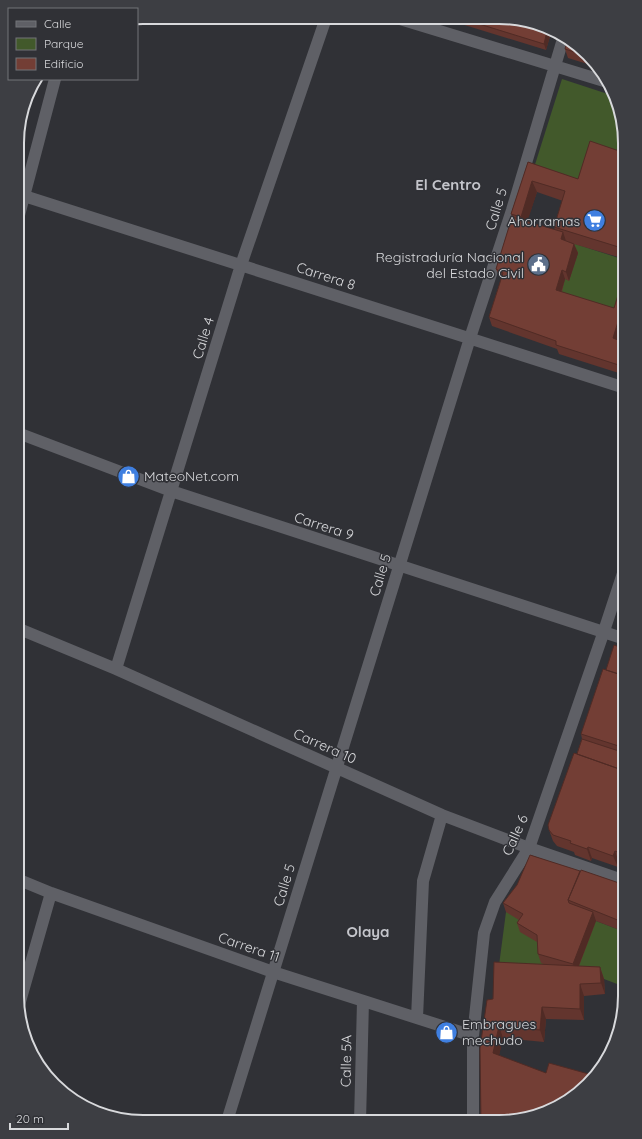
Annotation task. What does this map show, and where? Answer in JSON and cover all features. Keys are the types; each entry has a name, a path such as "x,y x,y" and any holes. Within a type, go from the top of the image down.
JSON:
{"street":[{"name":"Calle 4","path":"116,669 242,265 324,24"},
{"path":"416,24 600,80"},
{"name":"Calle 5","path":"228,1115 470,338 512,210 561,42"},
{"path":"24,185 55,80"},
{"name":"Carrera 8","path":"24,196 618,386"},
{"name":"Carrera 9","path":"24,435 171,491 618,636"},
{"name":"Calle 6","path":"473,1115 473,1036 484,934 495,902 529,848 618,589"},
{"name":"Carrera 10","path":"24,631 116,669 442,815 529,848 618,879"},
{"path":"417,1018 423,881 442,815"},
{"name":"Carrera 11","path":"24,882 273,972 473,1036"},
{"path":"24,984 51,892"},
{"name":"Calle 5A","path":"360,1115 363,1001"}],"green space":[{"path":"562,79 608,94 614,112 617,127 618,168 582,191 532,174"},
{"path":"566,241 618,258 617,317 559,299 565,279 569,280 578,253 564,248"},
{"path":"506,912 596,921 618,929 618,984 604,979 498,973"}],"building":[{"path":"479,24 507,24 537,30 546,34 544,44"},
{"path":"566,45 578,53 565,49"},
{"path":"590,141 618,151 618,247 554,227 565,191 532,181 521,217 511,214 528,162 578,179"},
{"path":"512,217 563,232 561,239 574,244 566,272 562,270 556,290 614,308 618,295 618,322 613,338 618,340 618,365 556,345 556,341 489,317 503,273 496,269"},
{"path":"614,645 618,646 618,674 606,670"},
{"path":"603,669 618,674 618,746 581,734"},
{"path":"582,739 618,751 618,769 577,754"},
{"path":"574,753 618,769 618,852 615,851 613,856 588,847 587,849 570,843 571,841 553,835 549,830 548,825"},
{"path":"530,855 580,871 568,900 569,903 593,912 573,964 538,954 537,935 517,923 523,914 503,903 517,885"},
{"path":"581,870 618,883 618,920 568,900"},
{"path":"494,962 600,967 601,983 580,984 580,1009 542,1007 540,1030 499,1026 493,1053 546,1073 549,1063 589,1074 565,1095 552,1103 537,1109 515,1114 481,1115 480,1048 487,1000 493,999"}],"place":[{"name":"Ahorramas","path":"595,221"},
{"name":"Registraduría Nacional del Estado Civil","path":"539,265"},
{"name":"MateoNet.com","path":"129,476"},
{"name":"Embragues mechudo","path":"447,1032"}],"district":[{"name":"El Centro","path":"448,185"},
{"name":"Olaya","path":"368,932"}]}
